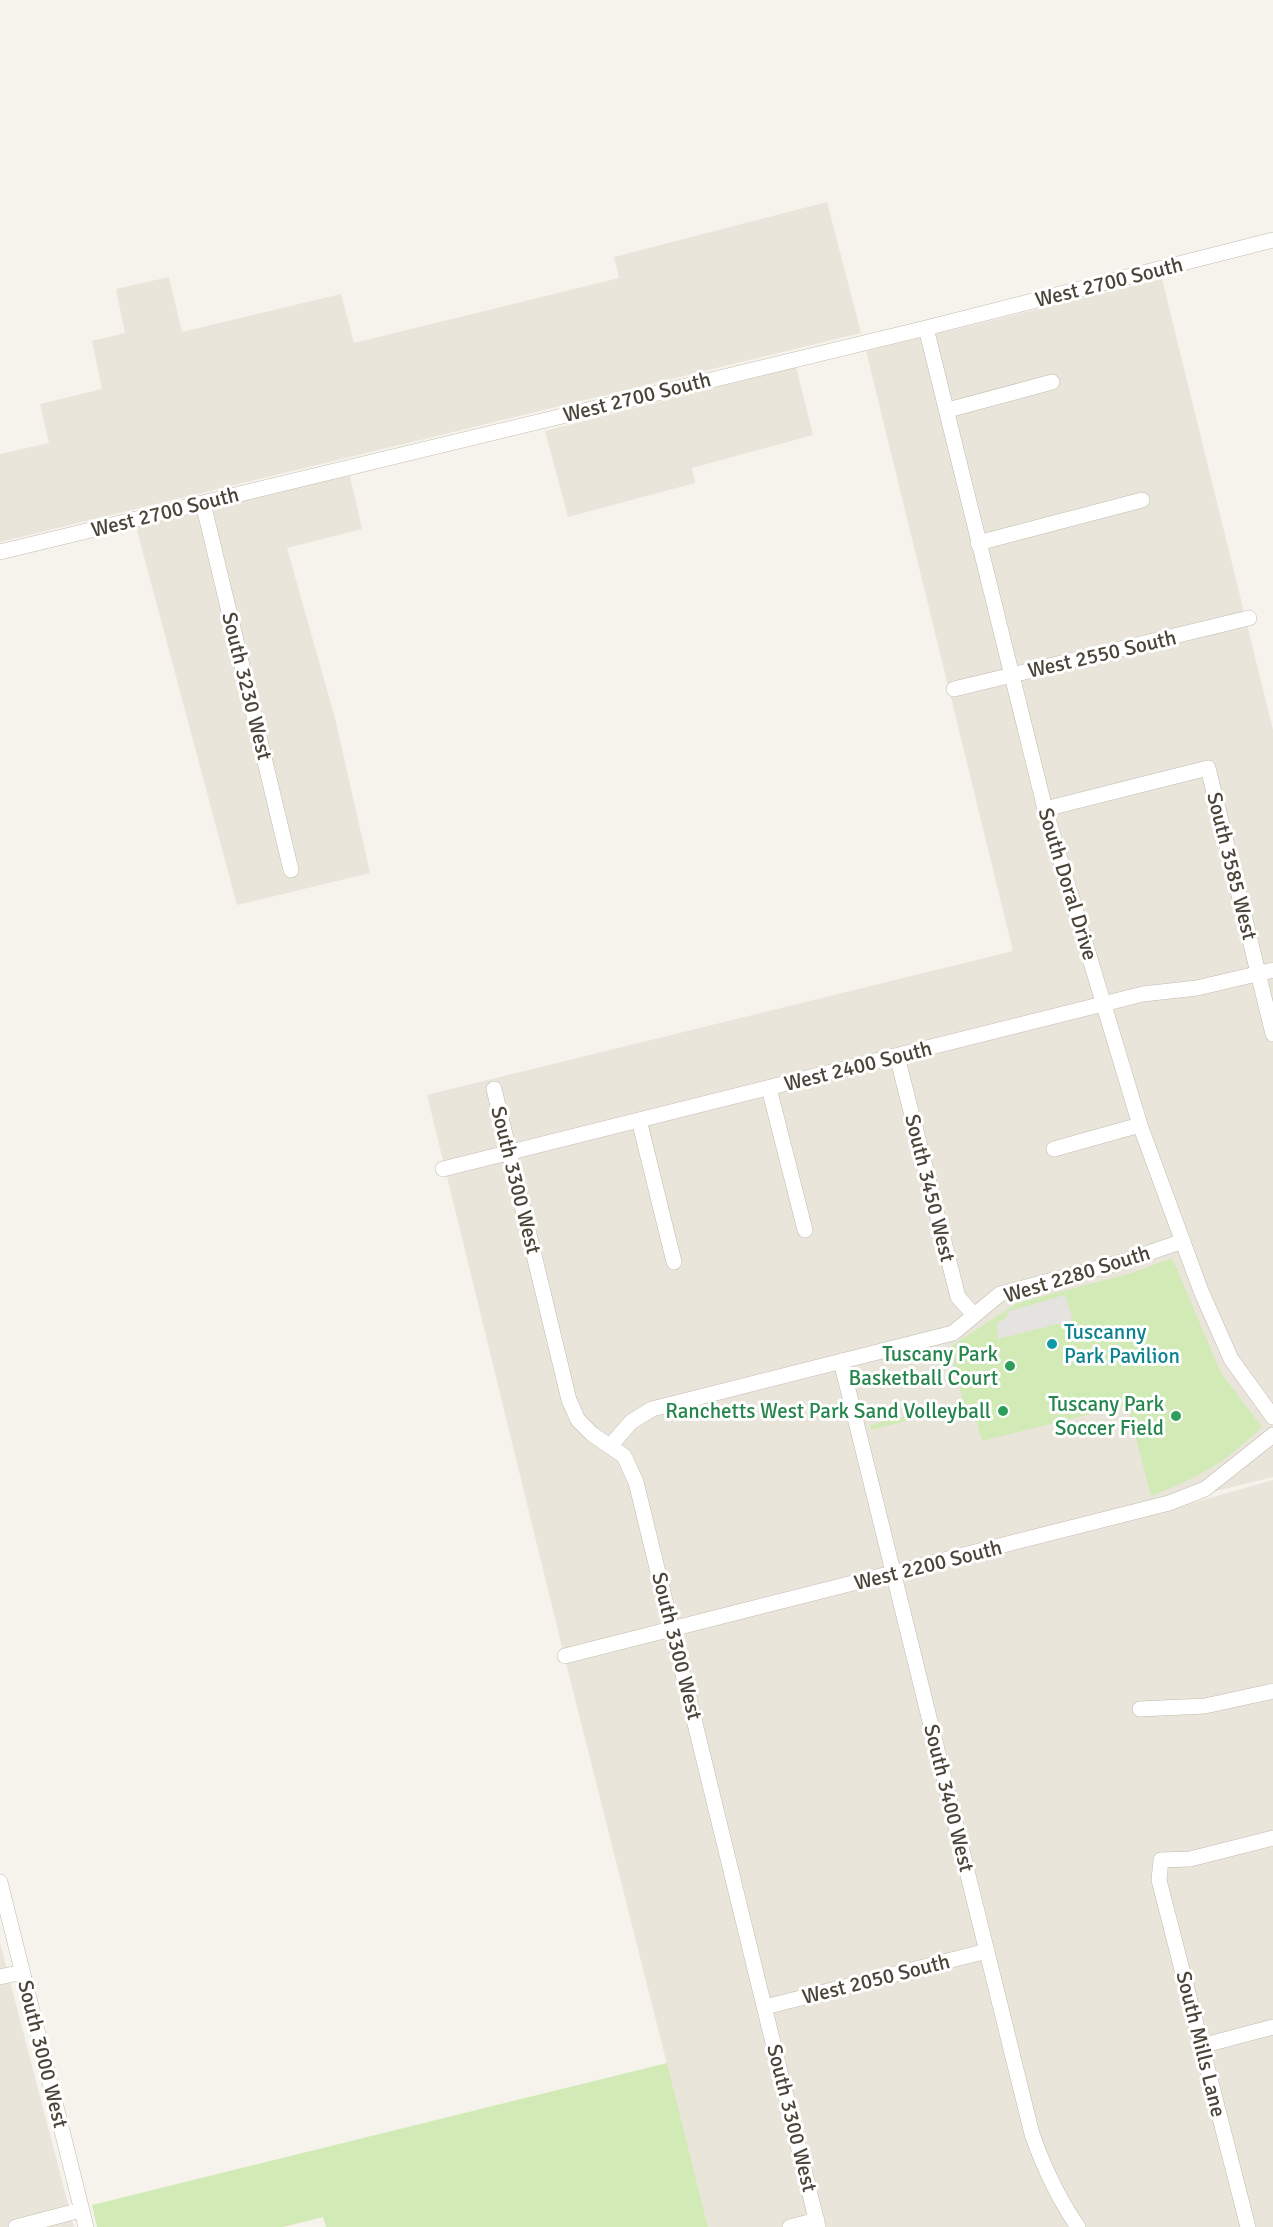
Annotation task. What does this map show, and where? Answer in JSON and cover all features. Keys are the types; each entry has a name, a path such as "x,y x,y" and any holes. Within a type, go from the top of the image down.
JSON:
{"street":[{"name":"West 2700 South","path":"0,552 926,328 1273,240"},
{"name":"South Doral Drive","path":"926,328 1045,809 1140,1125 1183,1241 1232,1359 1273,1417"},
{"path":"948,410 1052,382"},
{"path":"978,543 1142,500"},
{"name":"South 3230 West","path":"203,503 291,870"},
{"name":"West 2550 South","path":"954,689 1249,618"},
{"name":"South 3585 West","path":"1045,809 1208,768 1266,972 1273,1034"},
{"name":"West 2400 South","path":"443,1169 1143,994 1197,988 1266,972"},
{"name":"South 3450 West","path":"897,1056 958,1297 974,1315"},
{"path":"769,1088 805,1230"},
{"name":"South 3300 West","path":"494,1089 569,1400 578,1420 591,1434 624,1456 636,1482 818,2224"},
{"path":"639,1120 674,1262"},
{"path":"1054,1149 1140,1125"},
{"name":"West 2280 South","path":"610,1445 631,1422 652,1409 952,1333 1000,1294 1125,1261 1183,1241"},
{"name":"South 3400 West","path":"842,1361 1032,2134 1046,2172 1078,2227"},
{"name":"West 2200 South","path":"565,1656 1169,1503 1205,1489 1273,1435"},
{"path":"1140,1709 1205,1706 1273,1691"},
{"name":"South Mills Lane","path":"1248,2227 1159,1880 1161,1860 1190,1859 1273,1838"},
{"name":"South 3000 West","path":"0,1882 86,2227"},
{"name":"West 2050 South","path":"765,2007 987,1951"},
{"path":"0,1977 22,1972"},
{"path":"1201,2046 1273,2027"},
{"path":"16,2227 81,2210"},
{"path":"790,2227 818,2224"}],"shaded area":[{"path":"827,202 861,333 0,542 0,454 49,443 40,404 102,389 92,341 125,333 116,289 169,277 182,332 341,294 354,343 619,278 614,257"},
{"path":"1162,279 1273,730 1273,1477 563,1651 427,1095 1013,951 866,351"},
{"path":"796,367 813,435 692,468 695,483 568,517 545,431"},
{"path":"350,476 362,529 287,548 335,718 370,873 237,905 134,519"},
{"path":"1065,1295 1073,1320 998,1339 997,1323 1006,1318 1009,1311"},
{"path":"1273,1480 1273,2227 708,2227 566,1663 1125,1522"},
{"path":"0,1943 74,2227 0,2227"}],"green space":[{"path":"1172,1258 1221,1373 1262,1427 1211,1468 1151,1496 1127,1405 982,1441 972,1404 871,1430 870,1425 963,1401 950,1347 1017,1303 1132,1273"},
{"path":"667,2063 708,2227 326,2227 323,2217 283,2227 97,2227 92,2205"}],"place":[{"name":"Tuscanny Park Pavilion","path":"1052,1344"},
{"name":"Tuscany Park Basketball Court","path":"1010,1366"},
{"name":"Ranchetts West Park Sand Volleyball","path":"1003,1411"},
{"name":"Tuscany Park Soccer Field","path":"1176,1416"}]}
